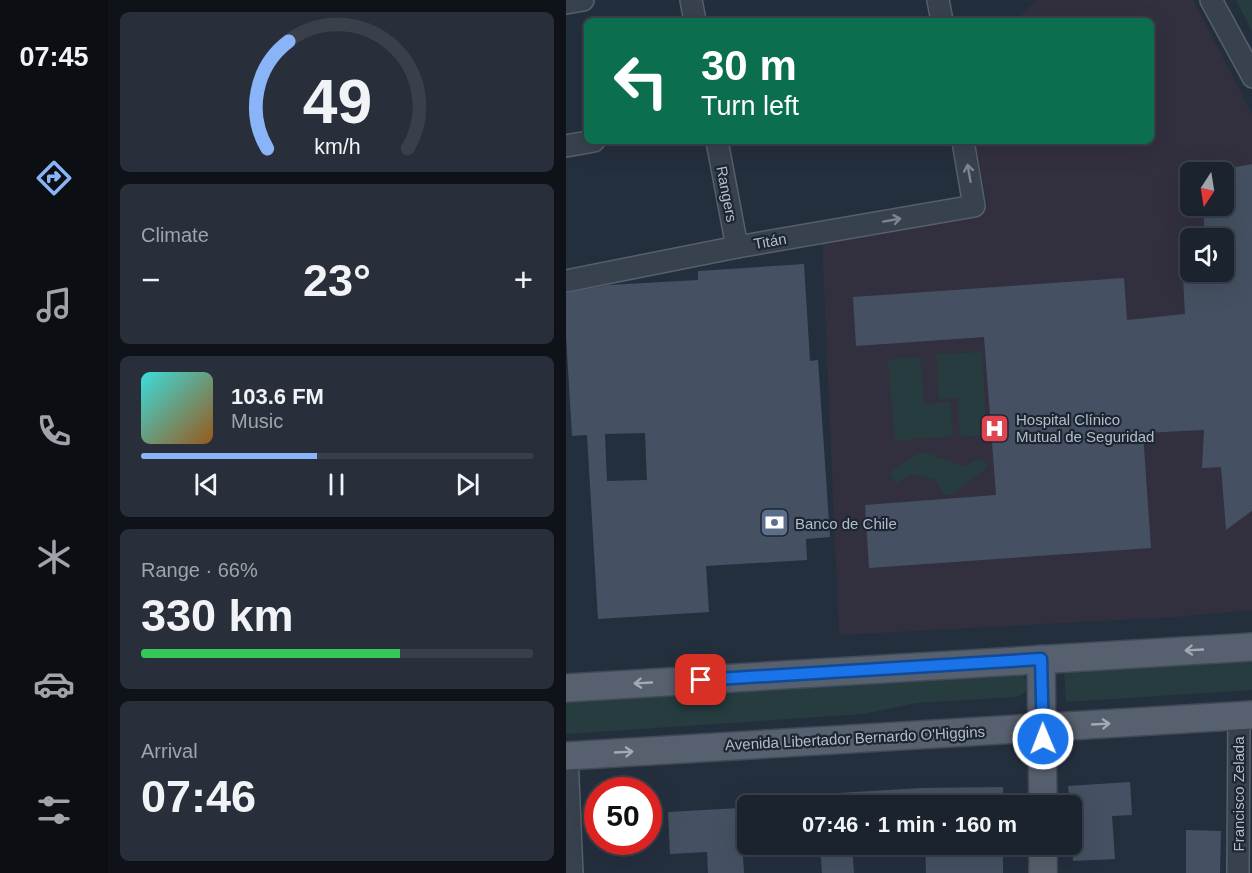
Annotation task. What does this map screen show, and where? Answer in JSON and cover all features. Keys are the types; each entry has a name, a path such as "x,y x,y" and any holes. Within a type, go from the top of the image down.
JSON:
{"main road":[{"path":"566,688 1253,647"},
{"path":"1041,659 1043,795"},
{"name":"Avenida Libertador Bernardo O'Higgins","path":"567,756 1246,715"},
{"path":"1043,855 1043,873"}],"street":[{"path":"566,3 583,0"},
{"path":"691,0 694,18"},
{"path":"938,0 941,18"},
{"path":"1211,0 1253,77"},
{"path":"566,146 584,143"},
{"name":"Rangers","path":"718,144 737,247"},
{"name":"Titán","path":"566,281 737,247 974,206 964,144"},
{"name":"Francisco Zelada","path":"1238,873 1246,715"},
{"path":"567,756 572,873"}],"shaded area":[{"name":"Hospital Clínico Mutual de Seguridad","path":"1037,0 1193,0 1252,114 1252,610 1175,617 839,635 822,239 988,208 976,144 1154,144 1154,18 1018,18"}],"green space":[{"path":"1236,0 1252,0 1252,31"},
{"path":"982,352 987,435 960,437 958,398 939,399 936,354"},
{"path":"920,357 924,404 950,402 953,436 895,441 888,360"},
{"path":"926,453 963,466 982,458 988,467 951,495 944,495 936,480 912,474 896,484 889,473 918,454"},
{"path":"1252,655 1252,690 1066,702 1064,670"},
{"path":"1022,674 1028,683 1027,690 1016,697 917,703 863,714 566,734 566,696"}],"building":[{"path":"1253,164 1253,510 1226,530 1221,467 1202,468 1204,430 1143,433 1151,548 869,568 865,505 996,495 984,337 856,346 853,297 1124,278 1127,320 1185,314 1183,282 1234,282 1234,228 1204,228 1204,216 1234,216 1234,167"},
{"path":"804,264 810,361 818,360 830,537 806,539 807,560 706,566 709,612 598,619 587,435 572,436 566,293 609,285 698,280 698,271","holes":["645,433 647,480 607,481 605,434"]},
{"path":"1130,782 1132,815 1112,816 1115,859 1073,861 1073,855 1082,855 1082,795 1069,795 1068,786"},
{"path":"1003,787 1003,795 821,794 921,788"},
{"path":"737,808 737,855 743,855 744,873 708,873 707,852 670,854 668,812"},
{"path":"1186,830 1221,831 1220,873 1186,873"},
{"path":"821,855 853,855 854,873 822,873"},
{"path":"925,855 1003,855 1003,873 926,873"}],"place":[{"name":"Hospital Clínico Mutual de Seguridad","path":"995,428"},
{"name":"Banco de Chile","path":"774,523"}],"route":[{"path":"701,680 1041,659 1043,739"}]}
